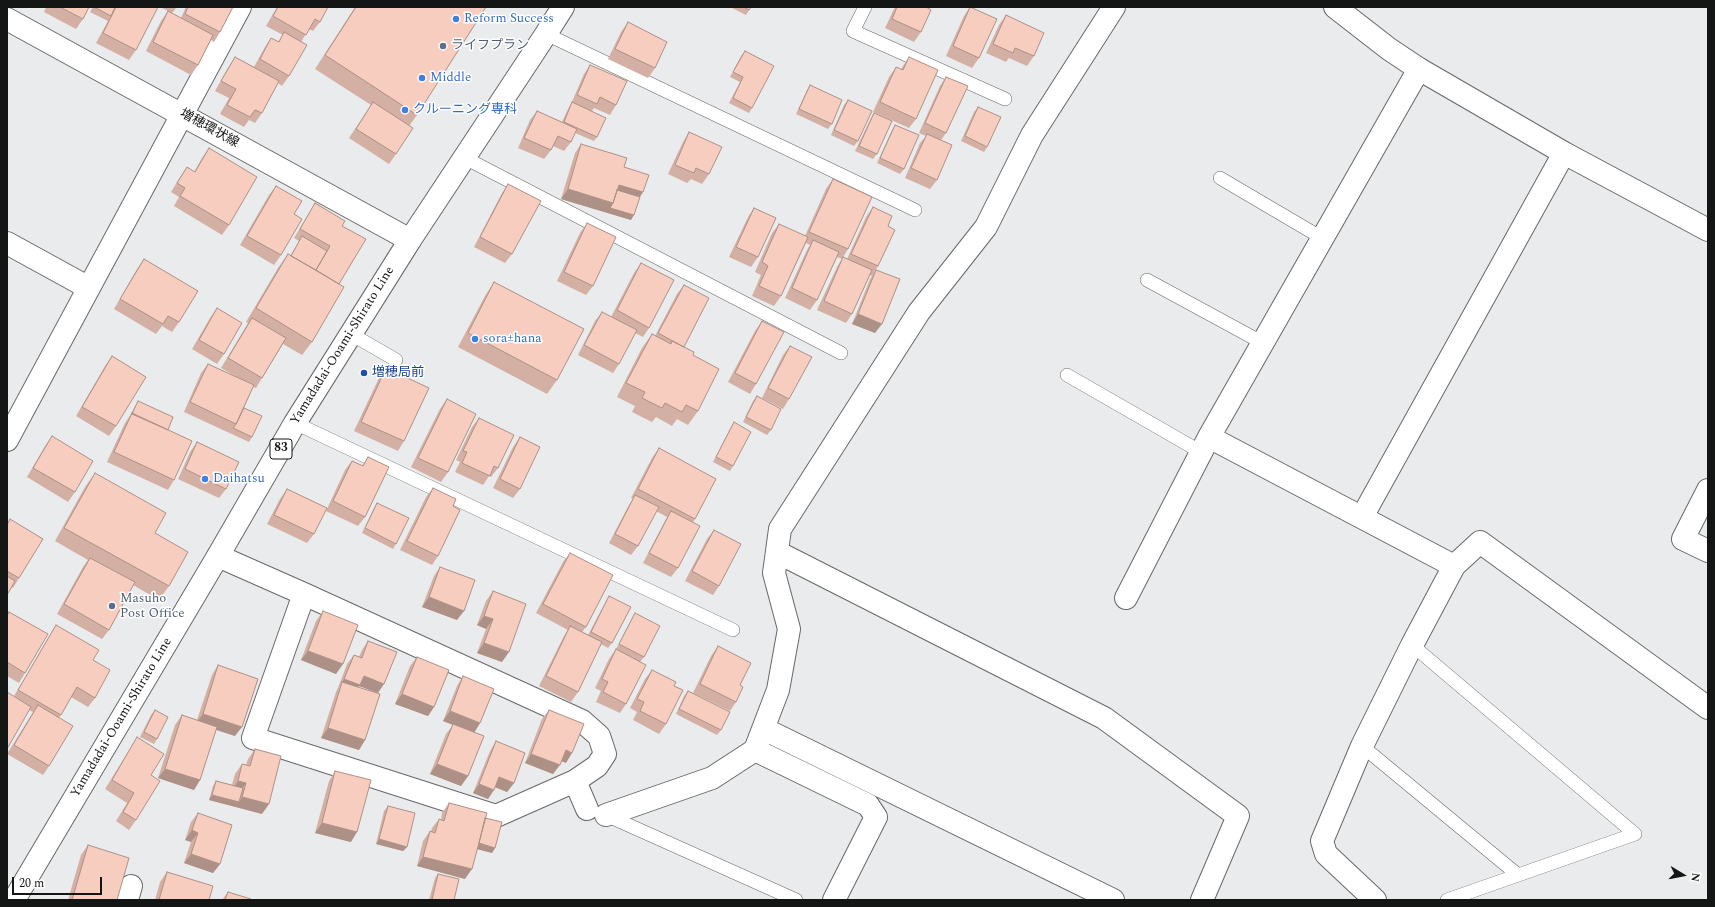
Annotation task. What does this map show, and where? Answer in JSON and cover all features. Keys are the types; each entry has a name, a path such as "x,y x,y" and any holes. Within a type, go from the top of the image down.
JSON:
{"street":[{"path":"7,440 240,7"},
{"name":"Yamadadai-Ooami-Shirato Line","path":"14,900 295,423 410,240 563,7"},
{"path":"575,781 596,812 712,778 755,750 778,690 789,629 774,573 780,529 919,312 986,227 1032,135 1114,7"},
{"path":"1335,7 1389,49 1419,69 1564,153 1708,230"},
{"name":"増穂環状線","path":"7,19 410,240"},
{"path":"1126,598 1205,445 1419,69"},
{"path":"1362,518 1564,153"},
{"path":"7,243 89,288"},
{"path":"1205,445 1362,518 1454,566"},
{"path":"1708,490 1683,539 1708,551"},
{"path":"1375,900 1326,854 1322,842 1362,746 1412,645 1454,566 1480,542 1708,708"},
{"path":"777,552 1104,718 1238,816 1202,900"},
{"path":"218,556 304,594 582,721 600,736 605,754 597,766 575,781 496,816 253,738 304,594"},
{"path":"764,729 1113,900"},
{"path":"755,750 868,805 876,817 834,900"}],"lane":[{"path":"865,7 854,31 1005,98"},
{"path":"546,34 915,210"},
{"path":"465,158 841,353"},
{"path":"1220,178 1322,238"},
{"path":"1147,280 1263,343"},
{"path":"351,334 396,360"},
{"path":"1067,375 1205,445"},
{"path":"295,423 733,630"},
{"path":"1412,645 1635,834 1446,900"},
{"path":"1362,746 1518,875"},
{"path":"596,812 796,900"}],"building":[{"path":"60,7 89,7 83,19"},
{"path":"94,7 115,7 111,16"},
{"path":"116,7 158,7 136,50 103,33"},
{"path":"188,7 233,7 220,32 185,14"},
{"path":"278,7 328,7 320,22 315,19 306,35 273,16"},
{"path":"356,7 486,7 417,115 325,55"},
{"path":"744,7 751,7 749,10"},
{"path":"897,7 926,7 931,10 921,32 892,19"},
{"path":"970,7 997,19 979,58 953,46"},
{"path":"168,11 213,35 198,65 153,42"},
{"path":"1006,15 1044,33 1034,56 1015,48 1013,53 993,44"},
{"path":"628,22 667,42 655,68 615,49"},
{"path":"284,32 307,45 289,76 260,59 271,38 279,42"},
{"path":"745,51 774,66 752,108 733,98 743,77 733,72"},
{"path":"235,57 279,81 262,113 255,110 250,117 227,105 236,89 221,81"},
{"path":"909,57 938,70 916,119 880,102 896,67 903,70"},
{"path":"590,65 627,81 616,105 600,97 597,104 577,95"},
{"path":"946,77 968,86 946,133 925,123"},
{"path":"810,85 842,100 832,124 799,109"},
{"path":"848,100 872,111 858,141 834,130"},
{"path":"373,102 413,128 396,154 356,129"},
{"path":"572,102 606,118 597,137 564,122"},
{"path":"978,107 1001,117 987,147 965,136"},
{"path":"537,111 577,129 571,142 558,136 551,150 524,138"},
{"path":"874,113 892,121 877,154 859,146"},
{"path":"895,125 919,135 904,169 880,158"},
{"path":"689,132 722,147 709,174 696,168 694,173 675,165"},
{"path":"927,134 952,145 937,180 911,168"},
{"path":"581,144 627,158 624,167 649,175 643,192 619,185 613,203 568,189"},
{"path":"209,148 257,177 229,225 180,196 185,188 177,183 187,167 195,172"},
{"path":"833,179 872,197 848,249 809,232"},
{"path":"508,184 541,201 512,254 480,237"},
{"path":"276,186 302,201 294,214 302,219 281,255 247,236"},
{"path":"617,190 640,197 634,215 610,208"},
{"path":"315,203 345,221 342,226 366,239 339,284 316,270 330,246 300,229"},
{"path":"873,207 892,216 888,226 895,230 878,266 851,254"},
{"path":"754,208 776,218 758,257 736,247"},
{"path":"587,223 616,237 593,286 564,272"},
{"path":"779,224 808,237 781,296 759,286 768,266 762,262"},
{"path":"302,236 327,251 316,270 291,256"},
{"path":"813,240 839,252 817,300 792,288"},
{"path":"288,254 344,287 312,342 256,308"},
{"path":"843,257 872,270 852,314 824,301"},
{"path":"144,259 198,291 179,322 168,316 163,324 120,299"},
{"path":"641,263 674,280 649,328 617,310"},
{"path":"876,270 900,279 882,324 858,314"},
{"path":"494,282 584,329 557,380 468,333"},
{"path":"684,285 709,298 684,347 658,333"},
{"path":"217,308 242,323 224,354 199,340"},
{"path":"602,312 637,330 619,364 584,345"},
{"path":"252,318 286,338 262,378 228,358"},
{"path":"762,321 784,332 756,384 735,373"},
{"path":"652,334 671,344 672,341 694,352 693,355 719,369 698,411 686,405 682,412 665,403 662,408 642,398 645,392 626,383"},
{"path":"790,346 812,357 789,399 768,388"},
{"path":"112,356 146,377 116,426 82,407"},
{"path":"208,364 254,385 236,424 190,402"},
{"path":"386,368 429,388 404,441 361,422"},
{"path":"757,396 781,409 771,430 746,417"},
{"path":"447,399 476,414 448,472 418,458"},
{"path":"138,401 173,417 168,430 132,414"},
{"path":"244,408 262,416 252,437 233,428"},
{"path":"132,413 192,441 174,480 114,452"},
{"path":"479,418 514,435 498,468 494,466 490,476 462,463 467,452 463,451"},
{"path":"734,422 751,432 733,466 716,457"},
{"path":"52,436 93,461 75,492 33,468"},
{"path":"520,437 540,447 520,489 500,479"},
{"path":"197,442 239,462 226,489 185,469"},
{"path":"659,448 716,479 695,519 638,489"},
{"path":"368,457 389,467 365,517 333,501 352,461 363,466"},
{"path":"95,473 166,513 155,533 188,552 169,586 64,528"},
{"path":"433,488 456,499 453,506 460,510 438,556 407,541"},
{"path":"287,489 327,508 314,534 274,515"},
{"path":"635,495 659,507 638,546 615,534"},
{"path":"377,503 409,518 396,544 365,528"},
{"path":"671,511 700,526 678,568 649,553"},
{"path":"10,519 43,539 19,578 7,571 7,525"},
{"path":"714,530 741,544 719,586 692,571"},
{"path":"570,553 613,575 586,627 543,604"},
{"path":"90,558 135,582 109,630 64,604"},
{"path":"440,567 475,580 464,611 429,597"},
{"path":"7,576 15,581 7,595"},
{"path":"493,591 526,604 509,652 484,643 493,619 484,616"},
{"path":"609,596 631,607 612,643 591,632"},
{"path":"323,611 358,625 343,664 308,651"},
{"path":"9,612 48,634 25,673 7,662 7,616"},
{"path":"635,613 660,626 644,657 619,644"},
{"path":"56,625 99,650 93,660 110,670 95,698 77,687 61,715 18,690"},
{"path":"570,626 602,642 578,692 546,676"},
{"path":"368,641 397,652 384,684 364,676 360,685 344,679 354,655 362,658"},
{"path":"718,646 751,663 740,685 743,687 736,702 700,684"},
{"path":"616,649 646,665 626,704 603,692 608,682 602,679"},
{"path":"417,657 449,670 434,707 402,694"},
{"path":"218,665 258,679 242,727 203,714"},
{"path":"652,670 676,682 674,686 683,690 666,724 640,711 644,702 637,699"},
{"path":"463,676 494,689 480,723 450,711"},
{"path":"342,682 380,694 365,740 328,728"},
{"path":"688,691 730,712 721,730 679,709"},
{"path":"7,692 31,707 7,749"},
{"path":"38,705 73,726 49,766 14,745"},
{"path":"155,710 168,717 157,739 144,732"},
{"path":"549,710 584,724 572,753 566,750 560,765 531,754"},
{"path":"182,715 217,727 200,780 165,769"},
{"path":"453,724 484,736 468,776 437,764"},
{"path":"137,737 164,754 151,775 160,781 136,820 123,812 134,793 112,780"},
{"path":"496,741 525,753 514,783 499,777 494,790 479,784"},
{"path":"255,749 281,756 269,804 242,797 246,783 238,781 242,764 250,766"},
{"path":"335,771 371,780 357,832 322,823"},
{"path":"216,781 243,788 239,802 212,795"},
{"path":"449,803 487,813 472,869 423,857 430,831 435,833 439,819 444,821"},
{"path":"388,806 415,813 407,847 379,839"},
{"path":"198,813 232,825 220,864 191,854 198,833 192,830"},
{"path":"485,818 502,822 495,848 479,843"},
{"path":"88,845 129,858 117,900 72,900"},
{"path":"167,872 213,886 209,900 159,900"},
{"path":"438,874 459,879 454,900 432,900"},
{"path":"228,892 251,899 225,900"}],"place":[{"name":"Reform Success","path":"456,19"},
{"name":"ライフプラン","path":"443,46"},
{"name":"Middle","path":"422,78"},
{"name":"クルーニング専科","path":"405,110"},
{"name":"sora±hana","path":"475,339"},
{"name":"増穂局前","path":"364,373"},
{"name":"Daihatsu","path":"205,479"},
{"name":"Masuho Post Office","path":"112,606"}]}
